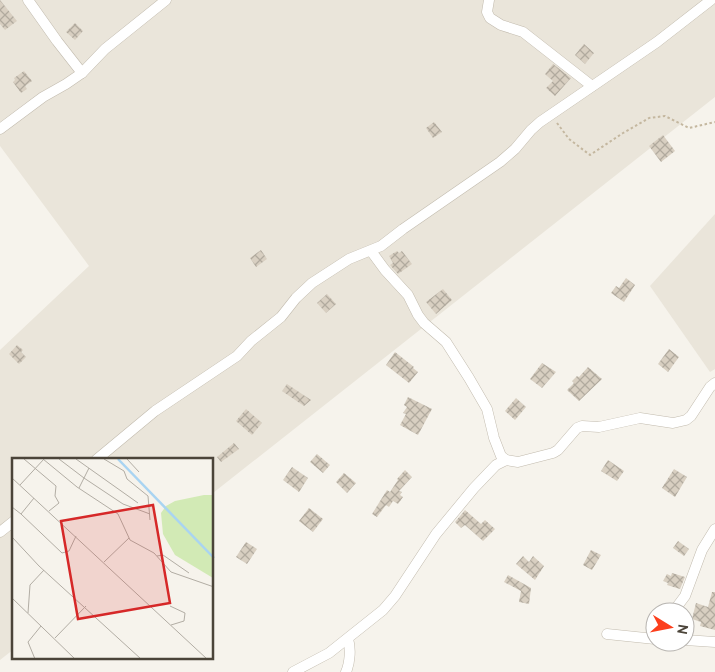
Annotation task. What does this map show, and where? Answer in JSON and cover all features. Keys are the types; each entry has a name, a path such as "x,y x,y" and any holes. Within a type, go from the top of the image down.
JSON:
{"street":[{"path":"28,0 82,73"},
{"path":"0,129 43,97 82,73 106,49 166,0"},
{"path":"489,0 487,12 490,18 504,26 523,32 592,86"},
{"path":"98,458 155,411 237,356 251,340 281,317 296,298 312,283 348,259 381,246 403,228 500,162 515,149 531,130 657,42 711,0"},
{"path":"371,251 385,270 408,295 424,323 446,342 462,366 487,409 500,456 506,460 518,462 553,453 558,450 577,428 582,426 599,427 640,418 680,422 691,416 710,387 715,383"},
{"path":"293,672 329,653 383,610 395,596 436,534 474,488 496,465 506,460"},
{"path":"0,532 12,523"},
{"path":"680,602 685,596 702,550 715,529"},
{"path":"607,634 645,636"},
{"path":"346,672 350,645 348,639"},
{"path":"695,641 715,642"}],"path":[{"path":"552,115 569,139 590,155 649,118 665,116 689,128 715,122"}],"shaded area":[{"path":"0,0 715,0 715,97 214,492 214,458 12,458 12,651 0,660 0,350 89,266 0,146"},
{"path":"715,214 715,369 710,372 650,286"}],"building":[{"path":"0,0 17,21 5,30 0,24"},
{"path":"75,23 83,31 75,40 66,32"},
{"path":"584,44 594,53 585,64 575,55"},
{"path":"553,64 571,78 555,96 546,88 553,81 545,74"},
{"path":"24,71 32,81 25,86 27,89 21,93 13,82 14,78"},
{"path":"434,122 442,132 433,138 426,128"},
{"path":"663,135 675,151 661,162 649,146"},
{"path":"261,250 267,259 256,267 250,258"},
{"path":"397,251 399,253 402,251 412,264 398,274 390,265 393,263 389,256"},
{"path":"626,278 635,285 624,302 611,293 616,286 619,288"},
{"path":"443,289 452,300 436,314 426,302"},
{"path":"327,294 336,304 326,313 317,303"},
{"path":"17,345 23,350 21,352 26,357 19,364 9,354"},
{"path":"669,349 679,357 668,372 658,364"},
{"path":"395,352 418,372 409,383 386,365"},
{"path":"542,363 556,372 542,388 530,379"},
{"path":"588,367 602,379 579,401 567,390 574,383 572,381 577,376 579,377"},
{"path":"287,384 311,400 304,406 282,391"},
{"path":"408,397 432,409 418,435 400,425 406,414 403,413 407,407 404,405"},
{"path":"516,398 526,407 515,420 505,411"},
{"path":"246,409 262,423 252,435 236,421"},
{"path":"234,443 239,449 221,462 217,457"},
{"path":"317,454 330,465 323,473 310,462"},
{"path":"608,460 624,471 617,481 601,471"},
{"path":"292,467 308,478 299,492 283,480"},
{"path":"674,469 687,477 675,497 662,488"},
{"path":"405,470 412,477 399,491 402,492 400,495 403,497 398,504 393,501 389,507 386,505 377,517 372,514 387,490 390,492 397,479"},
{"path":"344,473 356,483 347,493 336,482"},
{"path":"309,508 323,519 313,532 299,521"},
{"path":"465,510 481,524 485,520 495,529 483,541 465,525 461,528 455,522"},
{"path":"678,541 689,549 684,556 673,548"},
{"path":"246,542 257,549 247,564 236,557"},
{"path":"591,550 601,555 592,570 583,565"},
{"path":"523,556 529,562 533,556 544,566 535,580 516,564"},
{"path":"672,573 685,577 680,589 667,585 668,583 663,581 667,574 671,576"},
{"path":"508,575 531,588 529,604 519,602 521,591 504,582"},
{"path":"712,592 715,592 715,630 700,626 701,622 695,620 696,603 708,607"}]}
